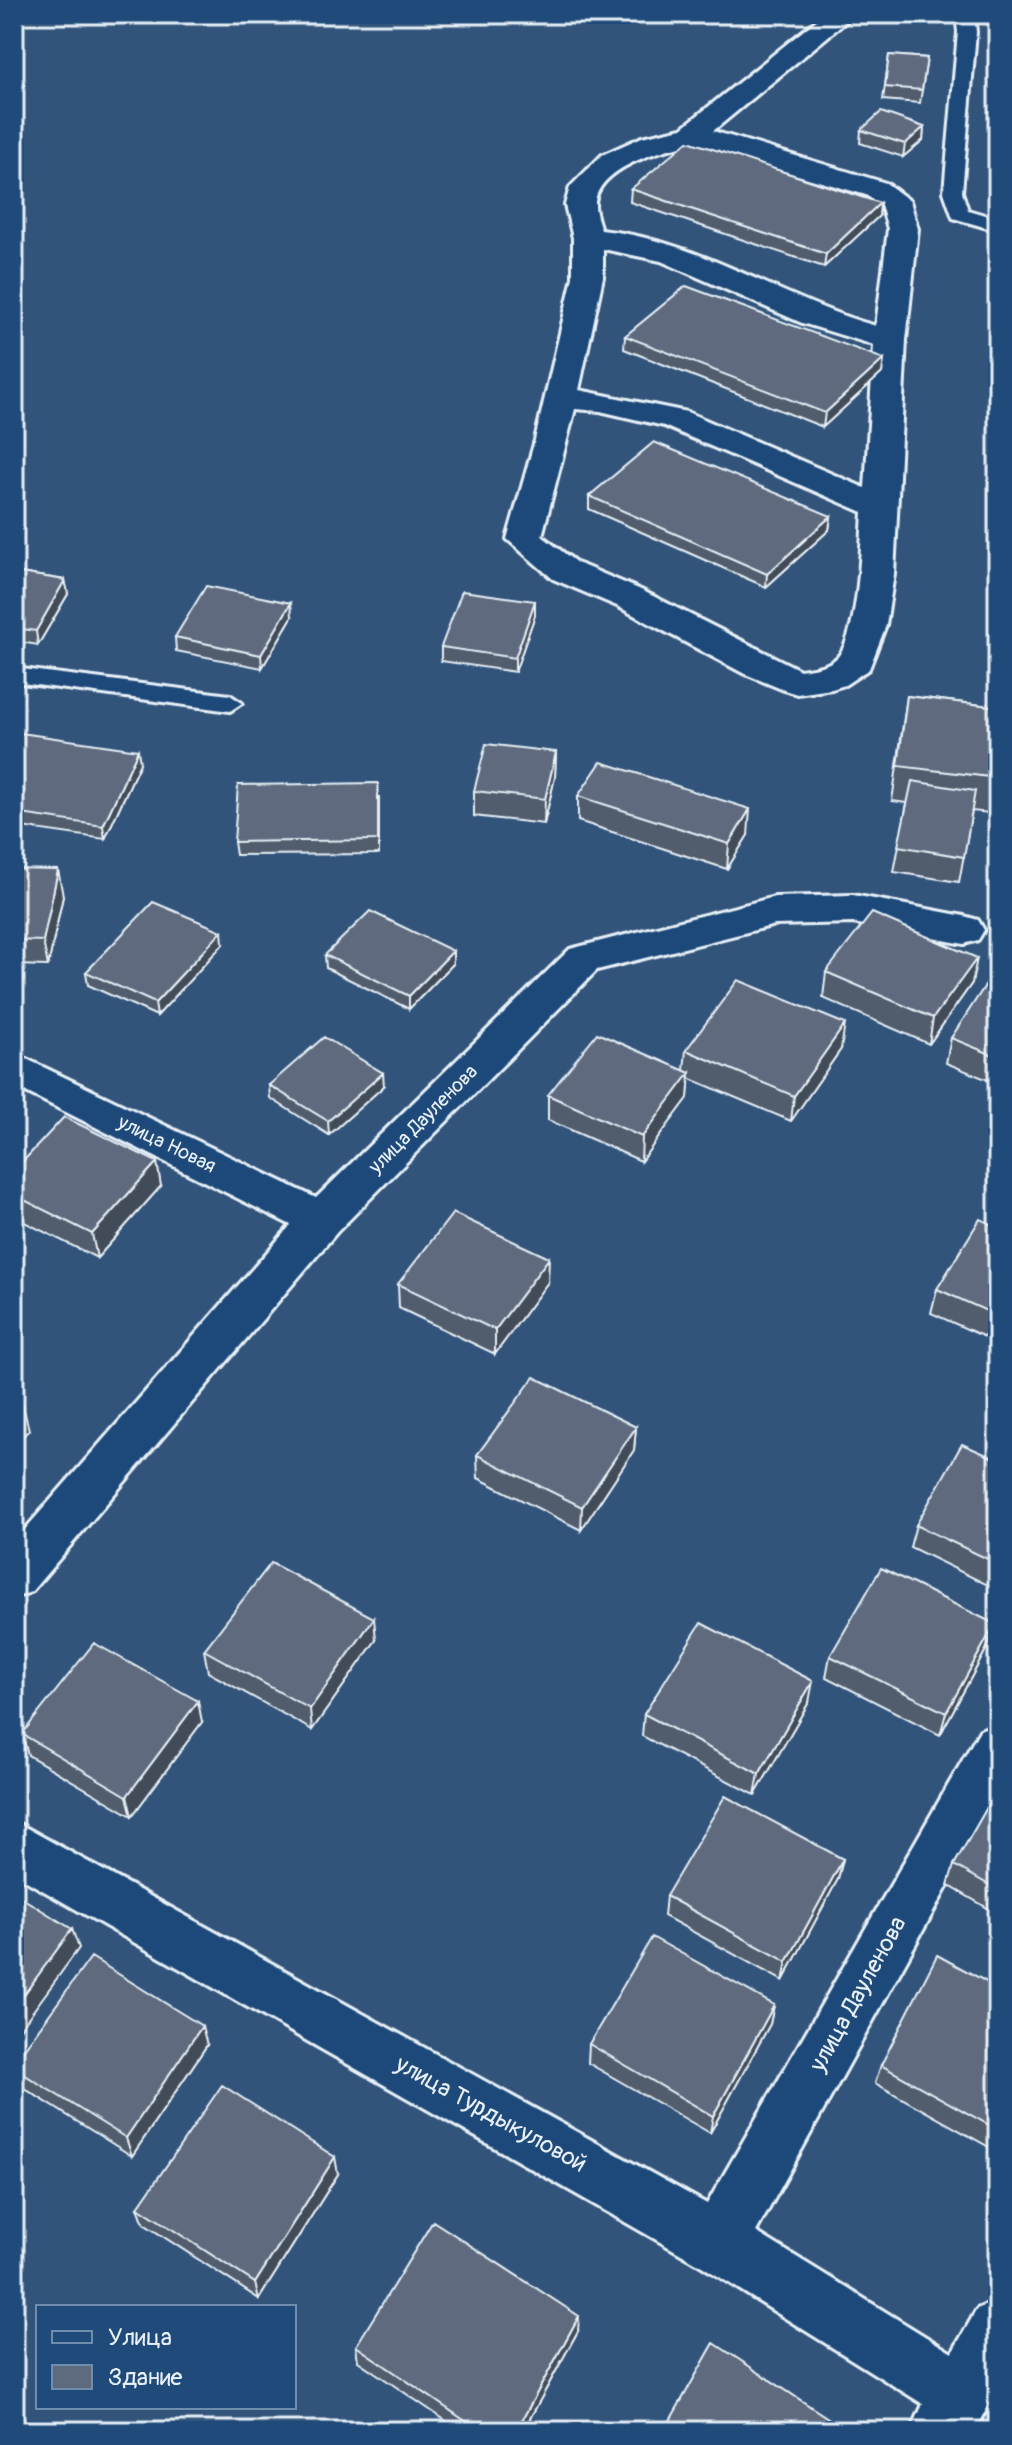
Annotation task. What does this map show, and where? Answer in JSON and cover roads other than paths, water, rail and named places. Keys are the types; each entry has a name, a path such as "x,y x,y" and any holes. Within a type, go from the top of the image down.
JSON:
{"street":[{"path":"691,135 857,182 895,201 903,229 890,340 877,574 868,625 856,661 832,677 797,682 756,665 629,598 565,571 524,539 562,398 571,344 588,277 588,238 580,205 585,187 596,173 612,161 652,143 691,135 841,14"},
{"path":"588,238 646,245 708,268 832,324 890,340"},
{"path":"562,398 600,401 675,419 748,453 879,506"},
{"name":"улица Дауленова","path":"14,1577 321,1220 584,959 775,911 853,909 964,930"},
{"name":"улица Новая","path":"14,1068 321,1220"},
{"name":"улица Дауленова","path":"718,2242 998,1746"},
{"name":"улица Турдыкуловой","path":"14,1846 718,2242 951,2412"},
{"path":"951,2412 998,2330"}],"lane":[{"path":"965,14 967,32 953,192 960,214 998,225"},
{"path":"14,675 230,703"}]}
